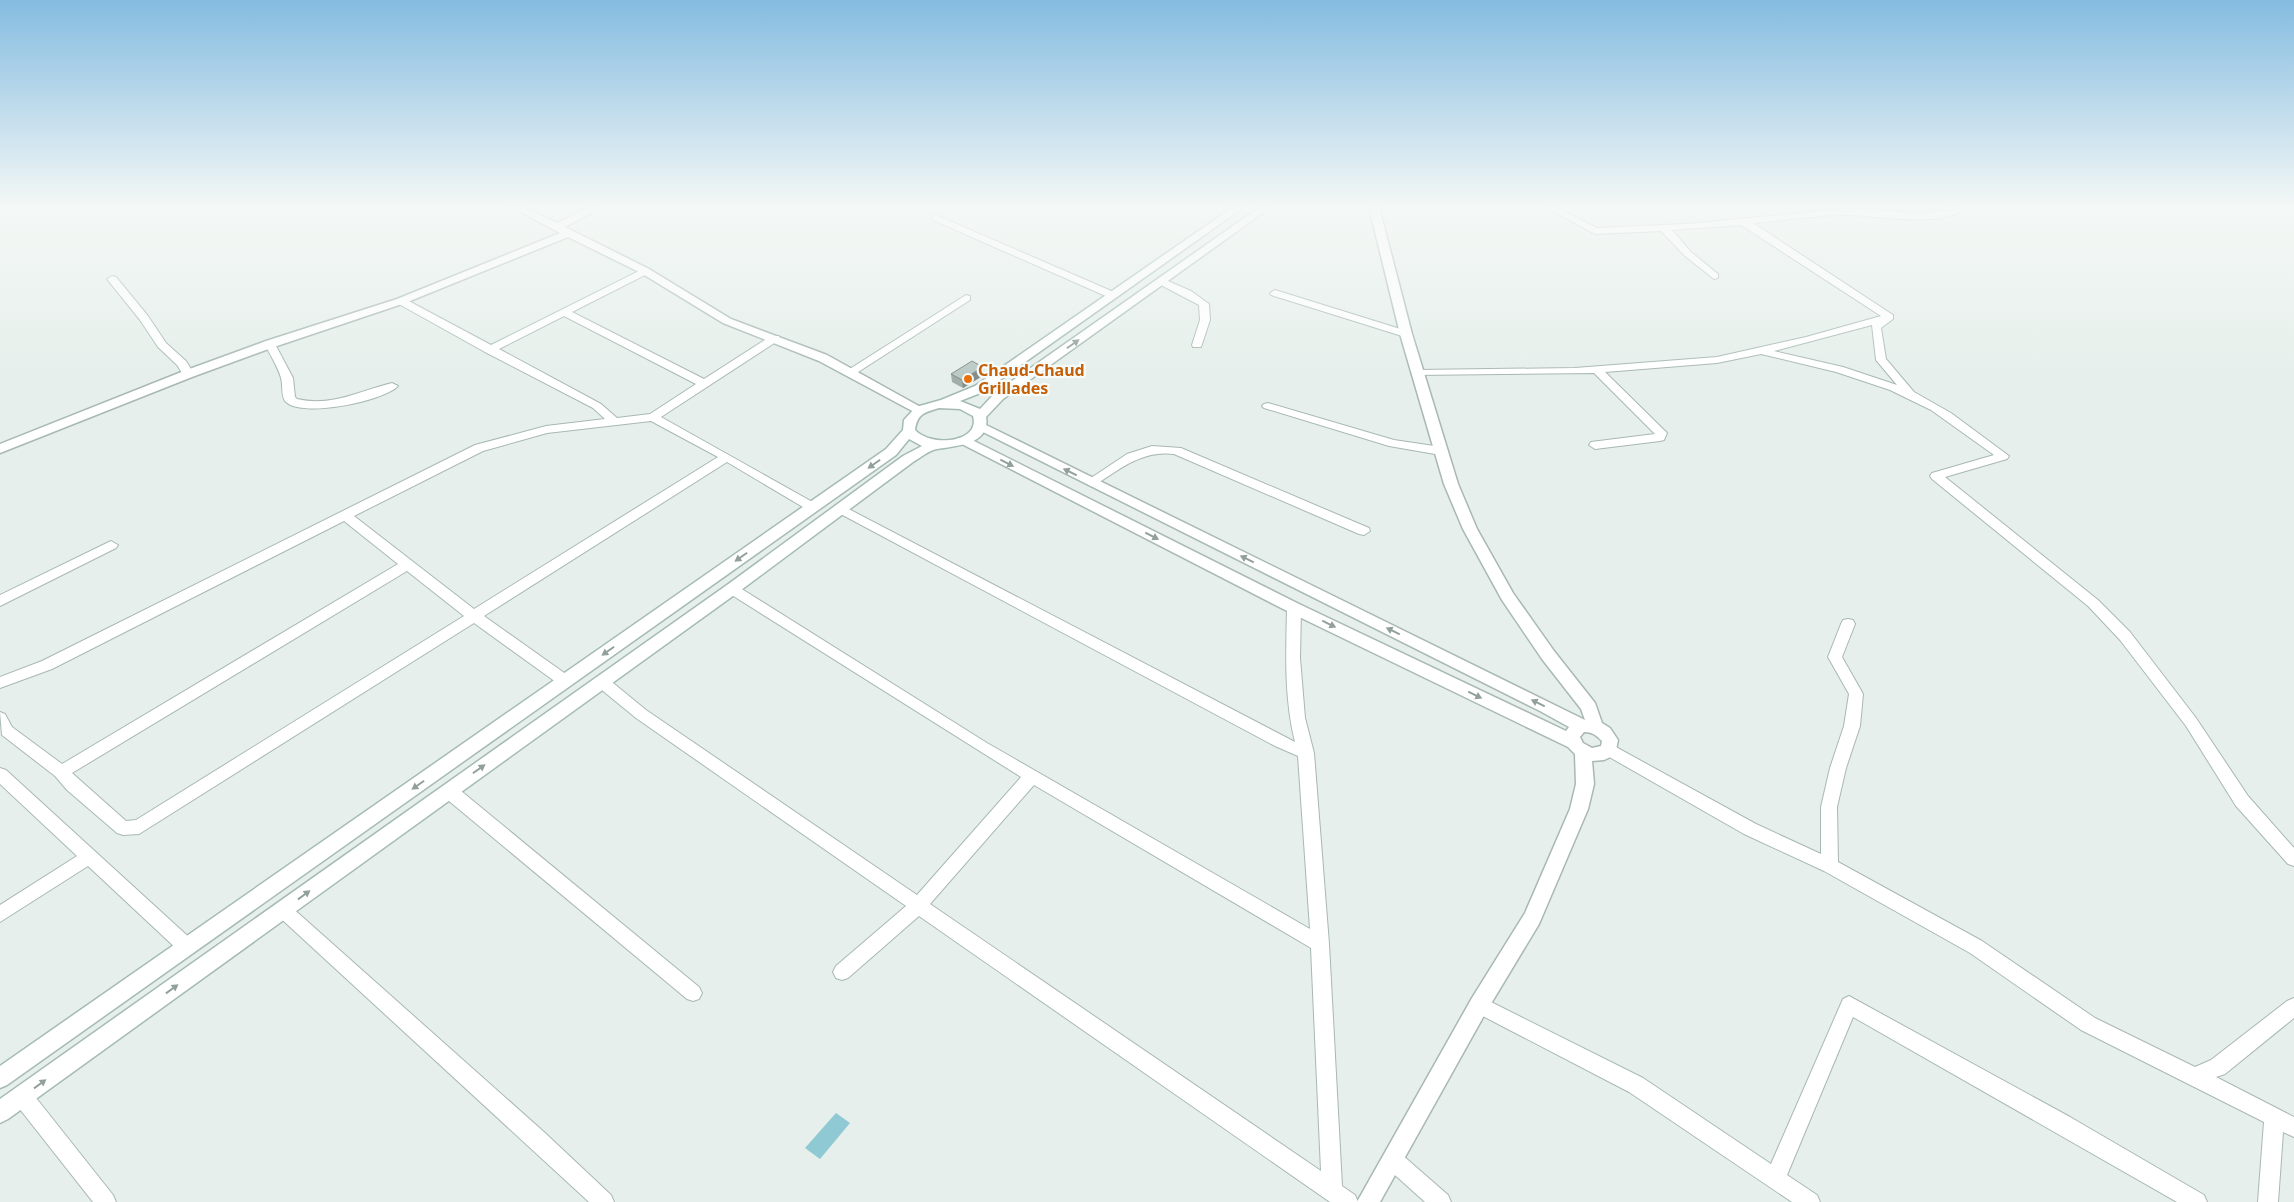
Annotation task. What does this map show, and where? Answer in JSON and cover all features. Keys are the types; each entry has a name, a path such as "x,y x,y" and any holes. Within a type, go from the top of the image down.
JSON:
{"street":[{"path":"0,449 188,374 270,344 401,301 495,263"},
{"path":"628,263 727,320 775,338 851,372 920,410"},
{"path":"1039,263 1112,295"},
{"path":"0,1078 891,452 909,431 910,420 920,410 945,403 979,389 1158,263"},
{"path":"909,431 918,440 934,445 946,445 963,441 974,434 979,422 1000,396 1186,263"},
{"path":"1387,263 1451,484 1470,529 1507,596 1548,655 1589,707 1588,727"},
{"path":"1699,263 1714,276"},
{"path":"1807,263 1889,316"},
{"path":"489,350 645,272"},
{"path":"112,279 144,318 162,345 182,363 188,374"},
{"path":"1161,281 1187,293 1204,304 1205,320 1197,345"},
{"path":"1275,293 1406,334"},
{"path":"851,372 966,298"},
{"path":"401,301 489,350 597,406 614,421"},
{"path":"564,312 705,384"},
{"path":"1418,372 1481,373 1596,369 1717,360 1762,351 1889,316"},
{"path":"1889,316 1876,327 1881,360 1912,395"},
{"path":"0,683 22,676 56,661 479,448 546,430 653,417 775,338"},
{"path":"270,344 287,378 289,398 293,402 326,406 335,405 354,401 392,386"},
{"path":"1762,351 1874,380 1912,395 1945,415 2003,456 1936,476 2093,603 2125,636 2191,722 2242,802 2294,859"},
{"path":"1595,445 1660,437 1661,433 1596,369"},
{"path":"945,403 966,406 979,422 1091,482 1546,707 1588,727 1601,730 1610,740 1609,750"},
{"path":"1268,406 1393,443 1441,451"},
{"path":"653,417 812,507"},
{"path":"963,441 1294,608 1578,747 1598,755 1609,750"},
{"path":"0,1112 732,589 908,459 934,445"},
{"path":"1091,482 1145,450 1168,448 1177,450 1364,531"},
{"path":"0,718 8,731 61,772 73,786 123,828 140,827 728,458"},
{"path":"841,509 1280,742 1306,754"},
{"path":"344,515 475,617 566,681"},
{"path":"0,601 111,545"},
{"path":"61,772 407,565"},
{"path":"732,589 982,747 1320,944"},
{"path":"1294,608 1293,658 1297,718 1306,754 1320,944 1332,1191"},
{"path":"1830,866 1829,807 1838,768 1852,726 1856,694 1835,657 1848,624"},
{"path":"602,682 640,714 917,907 1348,1202"},
{"path":"1368,1202 1479,1005 1532,918 1579,809 1585,784 1578,747 1572,732 1588,727"},
{"path":"1609,750 1750,829 1830,866 1976,947 2088,1024 2294,1127"},
{"path":"0,774 186,946"},
{"path":"842,972 917,907 1032,776"},
{"path":"448,791 693,993"},
{"path":"0,914 90,856"},
{"path":"283,910 537,1138 604,1202"},
{"path":"1479,1005 1636,1085 1810,1202"},
{"path":"1775,1179 1849,1005 2063,1124 2197,1202"},
{"path":"2195,1077 2218,1067 2294,1007"},
{"path":"22,1096 106,1202"},
{"path":"2268,1202 2274,1117"},
{"path":"1393,1160 1441,1202"}],"water":[{"path":"836,1113 850,1123 820,1159 805,1148"}],"building":[{"path":"972,361 983,367 962,380 951,374"}],"place":[{"name":"Chaud-Chaud Grillades","path":"968,379"}]}
